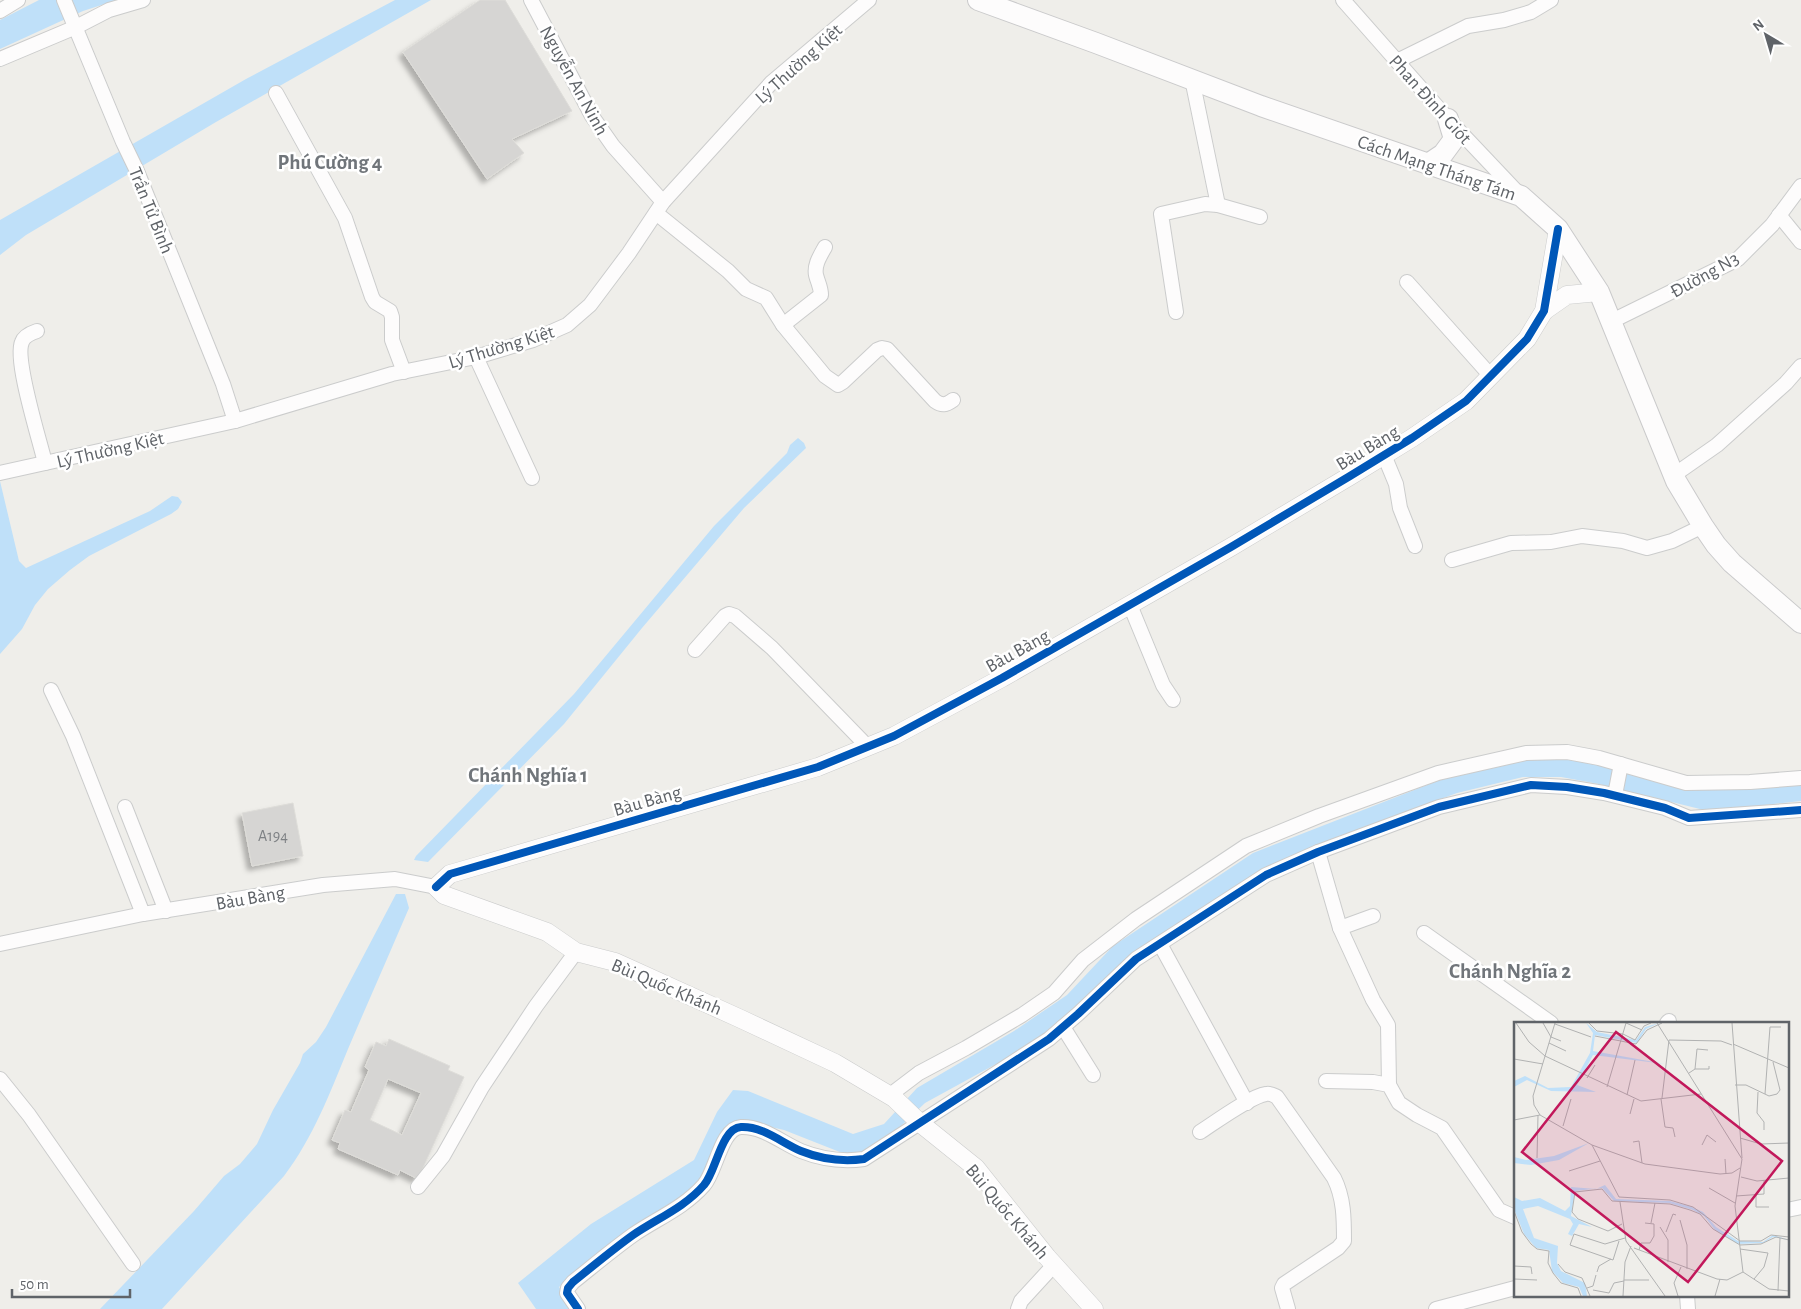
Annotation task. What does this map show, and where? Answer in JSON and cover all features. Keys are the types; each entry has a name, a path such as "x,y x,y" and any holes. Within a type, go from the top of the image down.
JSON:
{"main road":[{"name":"Cách Mạng Tháng Tám","path":"978,0 1261,106 1521,196 1558,229 1599,292 1674,475 1703,526 1732,563 1801,623"},
{"path":"1428,164 1443,154 1454,139 1448,119"}],"street":[{"path":"0,11 18,0"},
{"name":"Trần Tử Bình","path":"64,0 137,171 223,384 235,421"},
{"path":"0,59 109,10 143,0"},
{"name":"Nguyễn An Ninh","path":"531,0 592,116 660,208 746,289 766,298 783,325 825,376 838,385 877,350 882,348 887,349 935,402 941,405 953,400"},
{"name":"Lý Thường Kiệt","path":"1,473 235,421 404,372 476,357 533,340 567,325 590,305 660,208 772,82 869,0"},
{"name":"Phan Đình Giót","path":"1343,0 1448,119 1521,196"},
{"path":"1397,61 1468,26 1504,20 1531,12 1551,0"},
{"path":"1192,79 1218,205"},
{"path":"276,93 345,218 372,297 375,302 390,311 392,317 392,340 404,372"},
{"name":"Đường N3","path":"1612,321 1738,259 1772,225 1801,186"},
{"path":"1176,312 1161,214 1205,204 1218,205 1260,217"},
{"path":"1779,215 1801,242"},
{"path":"1544,311 1558,229"},
{"path":"783,325 821,295 821,288 816,274 817,260 824,247"},
{"path":"1407,282 1490,375"},
{"path":"1544,311 1567,295 1599,292"},
{"name":"Bàu Bàng","path":"0,944 143,914 323,885 394,879 436,887 450,874 808,770 868,747 894,736 1002,678 1130,605 1412,438 1466,401 1527,339 1544,311"},
{"path":"37,331 22,341 20,348 23,375 46,463"},
{"path":"476,357 532,478"},
{"path":"1674,475 1717,445 1786,383 1801,366"},
{"path":"1384,455 1396,484 1400,508 1415,546"},
{"path":"1452,560 1510,543 1551,542 1582,536 1623,541 1646,548 1672,541 1703,526"},
{"path":"1130,605 1163,685 1172,700"},
{"path":"695,650 725,616 731,614 735,616 772,648 868,747"},
{"path":"51,690 77,745 143,914"},
{"path":"892,1096 919,1074 998,1029 1054,993 1082,960 1136,918 1246,846 1319,816 1428,776 1484,761 1526,753 1567,752 1620,764 1686,783 1750,782 1801,778"},
{"path":"1615,795 1620,764"},
{"path":"578,1309 567,1293 572,1282 633,1235 669,1214 704,1186 712,1174 723,1143 736,1128 754,1128 799,1150 831,1160 846,1161 864,1158 918,1121 1049,1038 1136,959 1266,875 1318,852 1439,807 1531,785 1567,787 1615,795 1665,808 1689,818 1801,810"},
{"path":"125,807 166,911"},
{"path":"1318,852 1340,928 1373,1000 1388,1025 1389,1085 1399,1104 1442,1128 1499,1210 1514,1217"},
{"name":"Bùi Quốc Khánh","path":"436,887 444,895 546,932 576,952 615,962 741,1018 835,1063 892,1096 918,1121 976,1168 1054,1265 1094,1309"},
{"path":"1340,928 1373,916"},
{"path":"1424,933 1550,1022"},
{"path":"1160,944 1247,1103"},
{"path":"418,1188 443,1156 482,1087 536,1006 576,952"},
{"path":"1063,1027 1093,1075"},
{"path":"0,1079 29,1116 133,1264"},
{"path":"1326,1081 1373,1082 1389,1085"},
{"path":"1200,1132 1247,1103 1264,1094 1271,1094 1277,1097 1334,1178 1341,1192 1344,1215 1344,1241 1338,1248 1284,1284 1282,1288 1288,1309"},
{"path":"1788,1210 1801,1207"},
{"path":"1018,1309 1021,1301 1054,1265"},
{"path":"1436,1309 1514,1288"},
{"path":"1687,1296 1688,1309"}],"water":[{"path":"39,0 117,0 83,11 0,49 0,20"},
{"path":"395,0 431,0 216,122 26,235 0,255 0,220 246,79"},
{"path":"798,438 804,443 806,448 744,508 642,628 564,724 428,862 414,860 574,694 714,526 787,453 790,445"},
{"path":"0,481 19,561 26,568 150,511 172,496 178,497 182,502 178,509 171,514 89,556 70,570 48,589 35,605 22,629 0,654"},
{"path":"1536,755 1605,762 1704,789 1801,780 1801,801 1708,811 1599,784 1561,777 1523,777 1457,793 1326,842 1255,874 1051,1034 925,1103 880,1146 855,1158 784,1130 762,1125 734,1125 706,1171 686,1194 615,1243 559,1287 573,1309 536,1309 518,1283 591,1224 694,1160 717,1112 733,1090 748,1091 853,1134 884,1124 917,1088 1014,1031 1067,995 1113,946 1253,853 1440,780"},
{"path":"396,894 405,894 409,908 320,1115 304,1146 284,1176 162,1309 100,1309 194,1211 224,1176 240,1164 257,1144 303,1054 316,1042 326,1027"}],"building":[{"path":"480,0 505,0 572,111 512,139 524,153 487,179 403,52"},
{"path":"293,803 303,856 252,866 242,813"},
{"path":"389,1039 450,1066 448,1070 464,1077 418,1179 400,1170 398,1175 338,1149 340,1143 332,1140 345,1110 351,1112 369,1070 365,1067 376,1042 386,1046","holes":["388,1079 421,1093 402,1135 370,1120"]}],"cycle path":[{"path":"436,887 450,874 818,767 894,736 1002,678 1231,547 1412,438 1466,401 1527,339 1544,311 1558,229"},
{"path":"578,1309 567,1293 568,1288 573,1282 633,1235 679,1207 696,1193 708,1179 724,1142 734,1129 741,1127 757,1129 794,1148 824,1158 840,1160 864,1159 1049,1039 1136,959 1266,875 1318,852 1439,807 1531,785 1567,787 1604,793 1665,808 1689,818 1801,810"}],"district":[{"name":"Phú Cường 4","path":"330,162"},
{"name":"Chánh Nghĩa 1","path":"528,775"},
{"name":"Chánh Nghĩa 2","path":"1510,971"}]}
